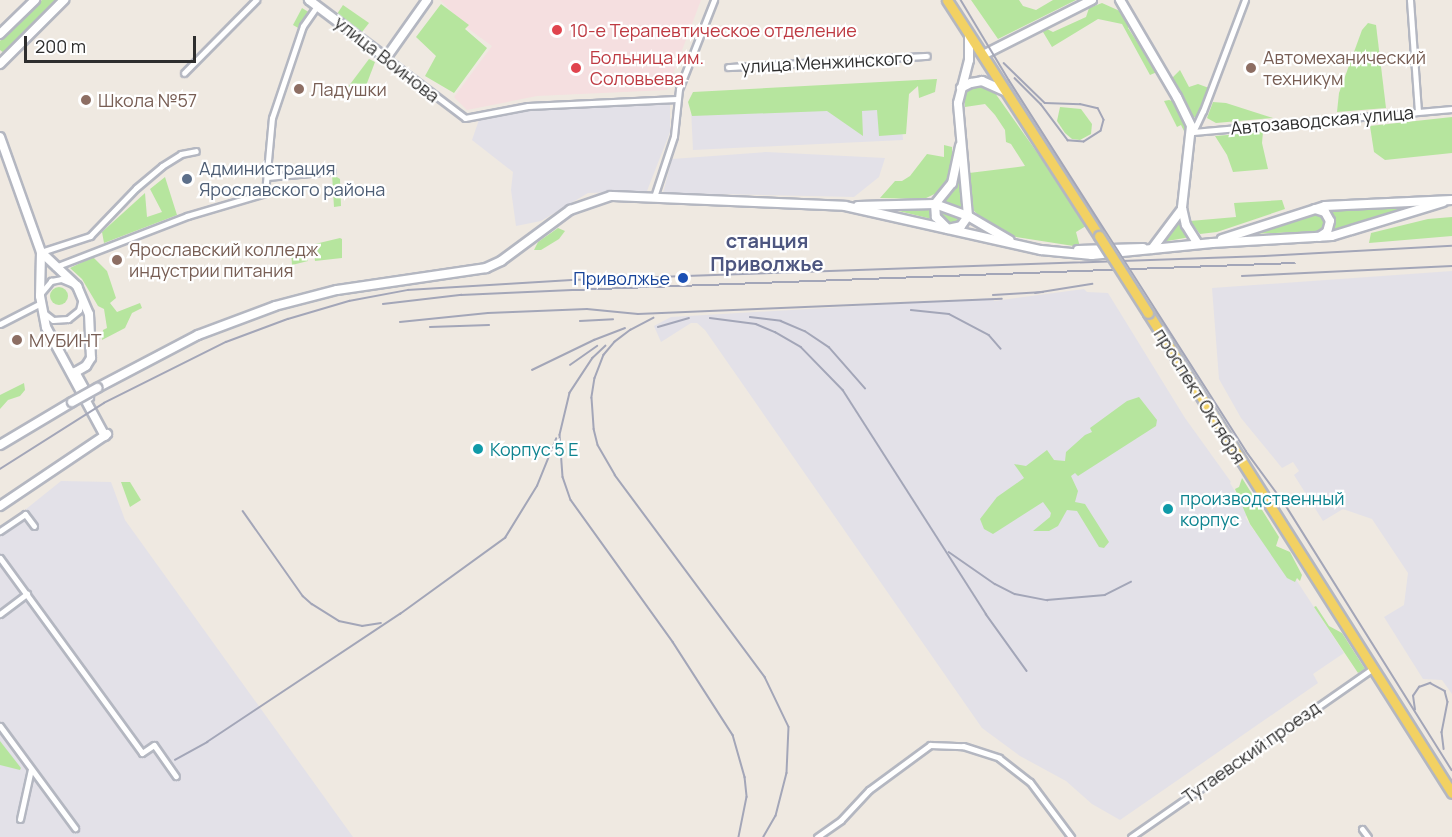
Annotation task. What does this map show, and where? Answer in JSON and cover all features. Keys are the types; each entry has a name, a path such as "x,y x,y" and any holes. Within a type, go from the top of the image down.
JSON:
{"main road":[{"path":"0,34 35,0"},
{"path":"0,64 64,0"},
{"name":"улица Воинова","path":"309,0 386,58"},
{"path":"386,58 427,0"},
{"name":"проспект Октября","path":"947,0 1009,94 1452,793"},
{"path":"983,55 1092,0"},
{"path":"1120,0 1177,97 1193,132 1182,208 1184,220 1198,244"},
{"path":"948,229 961,226 968,216 958,103 969,60 969,33"},
{"path":"962,88 982,81 999,87 1009,94"},
{"path":"0,137 41,252 40,303 46,327 107,434 0,506"},
{"path":"948,229 936,217 935,204 952,183 960,146"},
{"path":"0,445 72,402 180,344 250,315 337,290 486,268 501,261 579,206 611,196 845,206 935,204 968,216 1015,244"},
{"path":"845,206 1049,251 1133,247 1152,249 1212,243 1318,238 1343,234 1452,200"},
{"path":"1212,243 1313,209 1349,204 1443,202"},
{"path":"1152,249 1182,208"},
{"path":"1313,209 1325,212 1330,221 1327,232 1318,238"},
{"path":"41,252 77,286 89,315 93,345 91,358 86,366 73,374"}],"street":[{"path":"184,73 256,0"},
{"path":"654,197 674,136 677,99 714,0"},
{"path":"1193,132 1245,0"},
{"path":"1410,0 1418,112"},
{"path":"55,267 187,216 265,193 272,118 303,27 317,6"},
{"name":"улица Менжинского","path":"728,67 927,56"},
{"name":"улица Воинова","path":"386,58 465,118 528,106 677,99"},
{"name":"Автозаводская улица","path":"1193,132 1452,109"},
{"path":"41,252 90,236 136,188 162,166 181,154 196,151"},
{"path":"267,177 332,171"},
{"path":"0,324 40,303 44,287 51,281 61,279 77,286"},
{"path":"40,303 53,320 68,320 79,310 82,295"},
{"path":"0,531 25,514 34,525"},
{"path":"0,558 142,753 154,745 176,776"},
{"path":"0,614 27,594"},
{"name":"Тутаевский проезд","path":"1131,837 1372,668"},
{"path":"0,726 75,828"},
{"path":"817,837 841,820 869,790 930,745 963,746 999,758 1030,782 1071,837"},
{"path":"20,819 31,769"},
{"path":"1362,830 1368,837"}],"shaded area":[{"name":"Больница им. Соловьева","path":"440,0 701,0 667,90 537,96 467,110 454,97 492,46 470,30"},
{"path":"900,99 903,140 693,150 691,109"},
{"path":"670,103 670,132 647,191 588,193 541,221 516,226 511,190 513,172 472,140 480,117 528,108"},
{"path":"766,152 885,158 879,177 854,197 663,193 672,159"},
{"path":"1452,271 1452,694 1442,680 1423,679 1384,617 1404,605 1408,573 1372,519 1343,509 1323,521 1294,475 1299,471 1293,462 1282,468 1241,418 1219,379 1212,288"},
{"path":"1084,289 1087,292 1108,293 1185,418 1231,482 1249,514 1245,517 1255,532 1259,530 1293,575 1344,653 1313,674 1318,683 1120,820 1092,804 1066,781 1020,756 982,728 705,330 697,323 691,323 661,342 654,326 671,317 993,298 994,301"},
{"path":"61,481 111,482 125,520 353,837 0,837 0,530"}],"green space":[{"path":"42,0 57,0 4,53 0,50 0,41"},
{"path":"971,0 1019,0 1023,6 1036,10 1053,0 1076,0 998,39"},
{"path":"1102,3 1122,12 1131,24 1128,28 1157,72 1150,75 1122,24 1098,19 1052,47 1043,32 1047,29 1053,32 1086,17 1089,8"},
{"path":"441,4 469,25 465,29 487,48 454,93 425,76 436,56 416,37"},
{"path":"343,5 369,23 362,32 337,14"},
{"path":"302,8 310,13 300,29 293,25"},
{"path":"1368,23 1376,25 1386,108 1337,112 1339,93 1362,30"},
{"path":"369,59 375,62 361,99 348,87"},
{"path":"1180,70 1189,87 1198,84 1209,88 1196,118 1192,116 1171,79"},
{"path":"937,79 935,92 919,98 918,86 909,94 906,134 879,136 877,110 862,111 863,136 827,111 692,116 688,102 693,92"},
{"path":"974,86 988,88 995,93 1046,165 1086,226 1076,232 1080,247 1010,236 993,228 974,211 967,176 969,173 1025,166 1011,144 1006,142 1005,130 985,104 965,107 964,94"},
{"path":"1164,101 1176,102 1187,123 1184,131 1181,125 1177,127"},
{"path":"1213,102 1226,103 1273,118 1216,123 1207,118"},
{"path":"1060,107 1081,109 1092,124 1091,134 1080,140 1072,139 1065,133 1057,121"},
{"path":"1452,117 1452,153 1385,160 1374,152 1370,126"},
{"path":"1263,132 1262,143 1268,169 1233,172 1227,155 1215,136"},
{"path":"944,145 952,147 952,164 948,183 943,190 924,199 880,198 895,181 902,181 910,176 927,154 944,157"},
{"path":"332,174 340,179 341,206 334,207"},
{"path":"959,174 964,211 941,203 953,190"},
{"path":"165,177 177,215 104,243 102,232 145,193 147,217 162,212 150,189"},
{"path":"1282,200 1285,209 1217,232 1200,234 1190,221 1236,217 1234,203"},
{"path":"930,207 932,219 886,208"},
{"path":"1409,207 1333,232 1334,217 1329,208"},
{"path":"939,209 962,218 958,222 949,222 943,218"},
{"path":"1315,211 1326,218 1326,226 1321,231 1249,234"},
{"path":"1452,217 1452,236 1369,243 1371,233 1428,219"},
{"path":"1181,219 1190,237 1162,242 1174,229"},
{"path":"558,228 565,231 559,239 541,250 534,250 538,242"},
{"path":"342,239 342,258 315,261 313,246 315,244"},
{"path":"304,247 308,261 292,265 291,250"},
{"path":"93,257 107,271 116,298 110,303 117,312 140,303 142,308 132,313 125,328 102,340 103,330 107,328 104,309 98,306 82,279 70,268"},
{"path":"59,287 65,290 68,296 65,302 59,305 53,302 50,296 53,290"},
{"path":"24,383 25,390 20,396 8,400 0,409 0,395"},
{"path":"1139,397 1157,420 1156,426 1078,476 1075,473 1071,476 1078,491 1075,502 1085,504 1109,542 1104,548 1099,547 1077,511 1067,510 1058,526 1049,531 1033,531 1050,517 1051,513 1043,502 993,534 984,529 980,519 997,497 1024,478 1014,464 1026,466 1047,450 1054,460 1065,461 1066,452 1085,435 1092,432 1090,428 1127,401"},
{"path":"1242,478 1279,537 1276,546 1290,552 1302,575 1300,581 1297,578 1295,582 1287,578 1250,524 1235,489 1239,487"},
{"path":"121,482 130,482 141,500 130,507"},
{"path":"1316,606 1329,626 1342,633 1365,669 1358,673 1314,607"},
{"path":"0,741 21,768 20,770 0,765"}],"tram line":[{"path":"961,0 1009,80 1246,451 1285,504 1452,770"},
{"path":"1004,63 1045,103 1080,104 1098,108 1104,120 1101,131 1084,142 1068,141 1041,105 1015,79"},
{"path":"1415,710 1413,696 1419,687 1430,683 1445,691 1448,702 1442,732 1444,749"}],"railway":[{"path":"0,469 104,403 226,342 288,319 349,301 408,290 571,280 1265,256 1452,246"},
{"path":"383,304 461,295 572,290 1294,263"},
{"path":"1242,276 1452,266"},
{"path":"1035,293 1092,284"},
{"path":"993,295 1043,292"},
{"path":"400,322 488,313 587,309 638,314 1002,299"},
{"path":"911,310 949,314 989,335 1001,349"},
{"path":"750,317 781,321 805,331 829,347 865,388"},
{"path":"654,318 631,330 615,342 604,355 595,378 592,398 594,429 598,445 615,475 765,677 789,727 787,773 776,816 764,837"},
{"path":"658,327 689,318"},
{"path":"710,318 756,324 775,332 801,347 843,390 986,614 1027,671"},
{"path":"580,321 613,319"},
{"path":"430,327 489,325"},
{"path":"532,370 594,340 625,328"},
{"path":"570,365 597,346"},
{"path":"606,346 593,358 570,393 560,435 563,477 571,500 673,642 733,735 745,777 747,797 739,837"},
{"path":"175,760 207,742 400,614 505,538 537,486 556,439"},
{"path":"243,511 303,596 312,604 339,621 362,626 381,623"},
{"path":"949,552 995,584 1015,594 1047,600 1105,595 1131,582"}],"place":[{"name":"10-е Терапевтическое отделение","path":"557,30"},
{"name":"Больница им. Соловьева","path":"576,68"},
{"name":"Автомеханический техникум","path":"1251,68"},
{"name":"Ладушки","path":"299,89"},
{"name":"Школа №57","path":"86,100"},
{"name":"Администрация Ярославского района","path":"187,179"},
{"name":"Ярославский колледж индустрии питания","path":"117,260"},
{"name":"Приволжье","path":"683,278"},
{"name":"МУБИНТ","path":"17,340"},
{"name":"Корпус 5 E","path":"478,449"},
{"name":"производственный корпус","path":"1168,509"}],"district":[{"name":"станция Приволжье","path":"767,252"}]}
